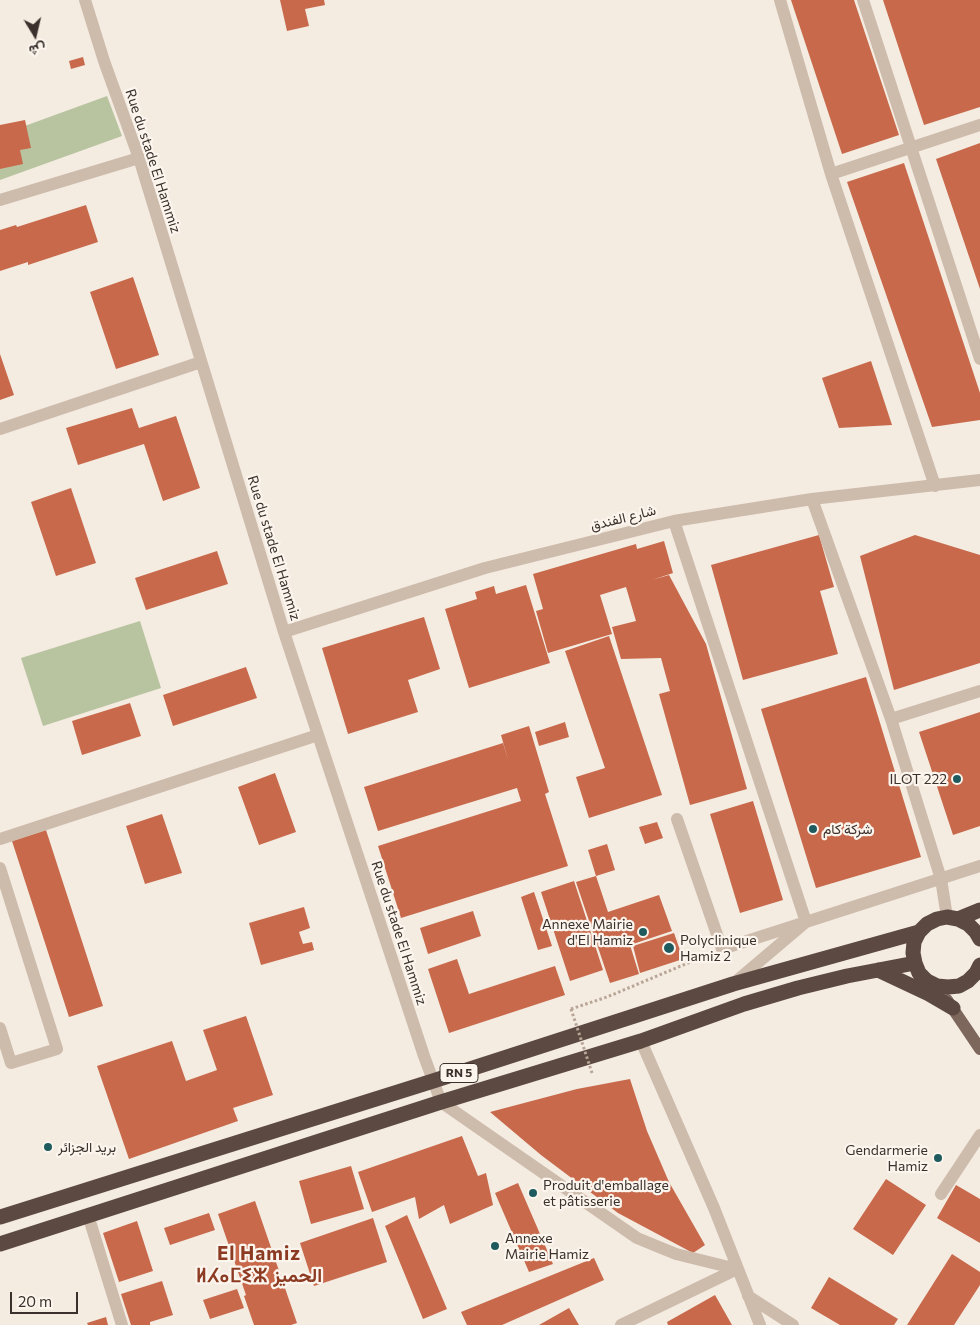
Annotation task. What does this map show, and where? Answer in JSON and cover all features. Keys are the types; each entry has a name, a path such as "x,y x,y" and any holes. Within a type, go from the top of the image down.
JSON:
{"highway":[{"name":"RN 5","path":"0,1217 433,1081 733,984 919,932 932,921 953,918 980,910"},
{"path":"953,918 968,924 980,939"},
{"path":"919,932 914,942 912,953 914,963 927,981 937,986 959,986 968,981 980,966"},
{"name":"RN 5","path":"0,1244 441,1102 641,1041 744,1004 798,988 914,963"},
{"path":"878,970 953,1008"}],"main road":[{"path":"937,986 980,1049"}],"street":[{"name":"Rue du stade El Hammiz","path":"85,0 104,62 139,158 284,632 441,1102"},
{"path":"780,0 831,174 935,486"},
{"path":"863,0 980,359"},
{"path":"831,174 980,125"},
{"path":"0,200 139,158"},
{"path":"0,429 200,362"},
{"name":"شارع الفندق","path":"284,632 485,568 674,521 812,499 980,480"},
{"path":"812,499 891,719 953,918"},
{"path":"674,521 806,922"},
{"path":"891,719 980,691"},
{"path":"0,839 318,735"},
{"path":"677,819 722,949 980,866"},
{"path":"0,868 57,1049 11,1063 0,1028"},
{"path":"733,984 806,922"},
{"path":"641,1041 714,1208 760,1325"},
{"path":"441,1102 637,1238 676,1254 737,1269"},
{"path":"941,1194 980,1135"},
{"path":"88,1215 122,1325"},
{"path":"621,1325 737,1269"},
{"path":"748,1296 793,1325"}],"path":[{"path":"592,1073 571,1009 607,997 722,949"}],"green space":[{"path":"107,96 122,136 0,180 0,135"},
{"path":"140,621 161,688 43,726 21,658"}],"building":[{"path":"280,0 324,0 325,5 305,9 309,26 287,31"},
{"path":"791,0 854,0 899,135 842,154"},
{"path":"883,0 980,0 980,107 924,125"},
{"path":"83,57 85,65 71,69 69,61"},
{"path":"25,120 31,148 20,150 23,164 0,169 0,125"},
{"path":"980,143 980,289 936,159"},
{"path":"904,163 980,393 980,420 932,427 847,182"},
{"path":"86,205 98,242 28,265 28,262 0,271 0,230 16,225 17,227"},
{"path":"133,277 159,355 116,369 90,292"},
{"path":"0,354 14,395 0,400"},
{"path":"871,361 892,425 839,428 822,378"},
{"path":"132,408 139,428 176,416 200,488 163,501 144,444 78,465 66,428"},
{"path":"71,488 96,563 56,576 31,502"},
{"path":"819,535 834,587 820,591 838,654 743,680 711,565"},
{"path":"915,535 980,555 980,663 894,690 860,556"},
{"path":"664,541 673,573 652,580 669,575 706,644 747,789 690,805 659,694 670,691 661,658 621,659 612,627 636,621 626,587 600,595 612,634 548,653 536,611 543,609 533,574 636,544 637,549"},
{"path":"217,551 228,584 146,610 135,578"},
{"path":"526,585 550,663 469,688 445,609 477,599 475,592 494,586 496,594"},
{"path":"424,617 440,669 408,680 418,712 348,734 322,648"},
{"path":"609,636 662,795 589,818 576,777 605,768 565,651"},
{"path":"246,667 257,698 173,726 163,695"},
{"path":"866,677 921,857 816,888 761,709"},
{"path":"130,703 141,736 82,755 72,721"},
{"name":"ILOT 222","path":"980,712 980,826 953,835 919,732"},
{"path":"565,722 569,737 539,746 535,732"},
{"path":"529,726 549,792 545,794 568,866 401,918 378,846 521,801 517,788 378,831 364,787 503,743 509,763 501,735"},
{"path":"275,773 296,832 259,845 238,787"},
{"path":"753,801 783,900 740,913 710,814"},
{"path":"162,814 182,873 145,884 126,826"},
{"path":"657,822 663,838 645,844 639,827"},
{"path":"46,830 103,1006 69,1017 12,841"},
{"path":"607,844 615,870 596,876 588,850"},
{"path":"596,876 608,912 659,895 672,931 630,945 639,974 610,983 576,882"},
{"path":"574,881 603,970 570,981 541,892"},
{"path":"534,892 552,946 538,950 521,897"},
{"path":"304,907 310,928 299,932 303,944 312,942 314,950 261,965 249,923"},
{"path":"473,911 481,936 428,954 420,928"},
{"path":"674,933 683,959 640,973 633,946"},
{"path":"457,959 469,994 555,966 565,995 449,1033 428,969"},
{"path":"246,1016 273,1095 233,1108 238,1121 129,1159 97,1066 172,1041 186,1081 217,1070 203,1030"},
{"path":"630,1079 647,1131 669,1182 705,1245 693,1253 618,1213 541,1155 490,1112 577,1089"},
{"path":"462,1136 478,1176 486,1173 493,1205 450,1224 444,1205 419,1219 415,1197 372,1212 358,1172"},
{"path":"351,1166 364,1209 311,1224 299,1181"},
{"path":"886,1179 926,1205 893,1255 853,1229"},
{"path":"518,1183 553,1264 529,1272 495,1193"},
{"path":"956,1185 980,1199 980,1243 937,1218"},
{"path":"255,1201 297,1323 291,1325 254,1325 244,1296 246,1295 218,1214"},
{"path":"209,1213 215,1230 170,1245 164,1228"},
{"path":"407,1215 447,1309 423,1319 385,1226"},
{"path":"373,1218 387,1262 314,1286 300,1243"},
{"path":"137,1221 153,1271 119,1282 103,1233"},
{"path":"952,1254 980,1272 980,1285 954,1325 907,1325"},
{"path":"594,1258 604,1280 502,1325 467,1325 461,1312"},
{"path":"829,1277 898,1319 894,1325 840,1325 811,1308"},
{"path":"162,1281 173,1315 150,1322 150,1325 131,1325 121,1294"},
{"path":"237,1289 244,1308 210,1319 203,1300"},
{"path":"715,1295 732,1325 668,1325 667,1322"},
{"path":"569,1308 579,1325 539,1325"},
{"path":"106,1317 108,1325 88,1325 87,1323"}],"place":[{"name":"ILOT 222","path":"957,779"},
{"name":"شركة كام","path":"813,829"},
{"name":"Annexe Mairie d'El Hamiz","path":"643,932"},
{"name":"Polyclinique Hamiz 2","path":"669,948"},
{"name":"بريد الجزائر","path":"48,1147"},
{"name":"Gendarmerie Hamiz","path":"938,1158"},
{"name":"Produit d'emballage et pâtisserie","path":"533,1193"},
{"name":"Annexe Mairie Hamiz","path":"495,1246"}],"district":[{"name":"El Hamiz ⵍⵃⴰⵎⵉⵣ الحميز","path":"259,1265"}]}
